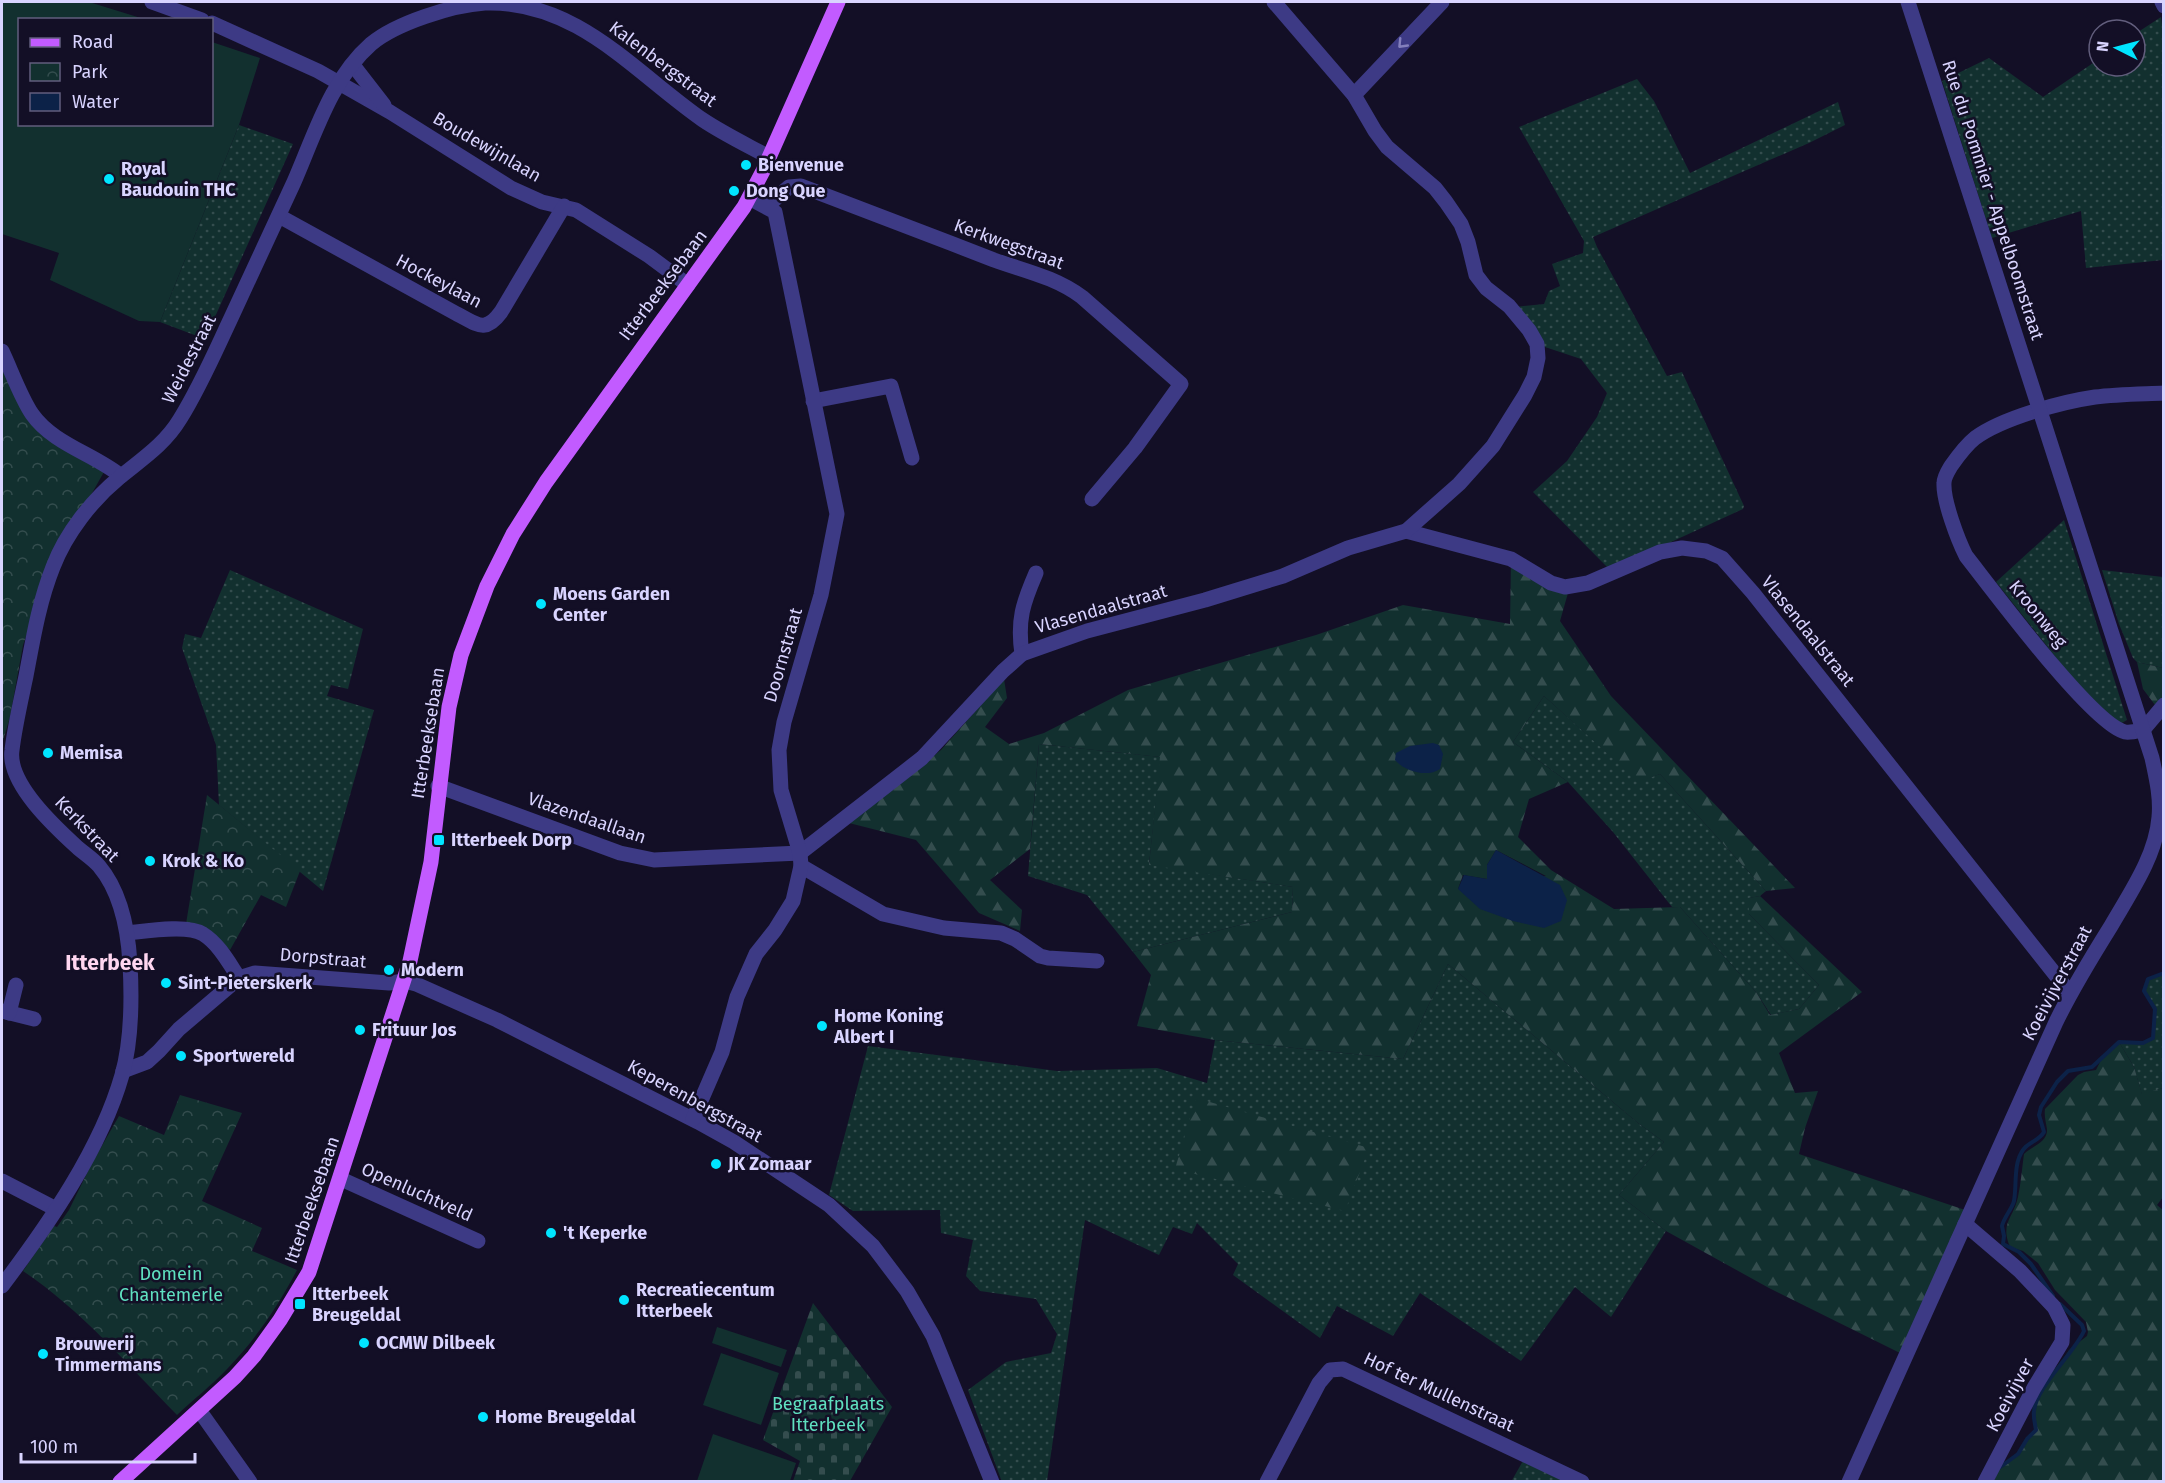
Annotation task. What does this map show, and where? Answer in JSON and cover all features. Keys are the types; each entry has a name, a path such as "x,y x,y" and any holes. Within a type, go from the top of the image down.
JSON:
{"main road":[{"name":"Itterbeeksebaan","path":"120,1482 235,1377 254,1356 296,1296 309,1272 405,981 431,862 448,707 461,655 487,586 513,534 546,482 749,198 838,2"}],"street":[{"path":"152,2 196,18"},
{"path":"1274,2 1354,95 1387,147 1435,188 1446,202 1465,233 1476,275 1486,288 1509,306 1529,330 1537,344 1538,358 1534,377 1513,417 1460,484 1411,528"},
{"path":"1354,95 1442,2"},
{"name":"Rue du Pommier - Appelboomstraat","path":"1908,2 2066,489"},
{"path":"2162,2 2163,6"},
{"name":"Kalenbergstraat","path":"338,82 373,43 436,7 489,3 529,7 560,16 598,39 706,122 769,157"},
{"path":"213,23 338,82"},
{"name":"Boudewijnlaan","path":"353,65 390,112"},
{"name":"Boudewijnlaan","path":"338,82 511,188 542,202 576,210 649,256 688,285"},
{"name":"Weidestraat","path":"35,623 54,563 86,509 121,476 152,453 177,425 194,396 279,216 338,82"},
{"name":"Kerkwegstraat","path":"766,206 789,187 801,186 1007,265 1044,276 1068,287 1082,297 1180,384 1135,448 1092,499"},
{"path":"749,198 766,206"},
{"name":"Hockeylaan","path":"279,216 457,314 480,326 487,326 501,312 564,206"},
{"name":"Doornstraat","path":"693,1119 722,1052 737,997 756,954 775,930 793,901 800,860 781,790 779,750 784,722 821,596 837,514 775,212 766,206"},
{"path":"2,351 33,415 54,435 110,467 121,476"},
{"path":"813,401 891,386 912,458"},
{"path":"2041,410 2096,397 2163,393"},
{"name":"Kroonweg","path":"2041,410 1991,428 1973,440 1947,472 1944,483 1957,539 1973,566 2085,700 2107,722 2126,732 2143,730"},
{"name":"Koeivijverstraat","path":"1849,1482 2070,993 2139,879 2159,820 2162,800 2152,758 2066,489"},
{"name":"Vlasendaalstraat","path":"800,860 922,758 1003,671 1022,654 1087,631 1205,600 1283,576 1348,548 1411,528 1511,559 1551,583 1565,587 1588,583 1660,552 1682,548 1706,551 1722,558 1753,593 2070,993"},
{"path":"1022,654 1020,613 1036,573"},
{"name":"Kerkstraat","path":"2,1286 56,1209 106,1119 123,1071 130,1009 128,933 111,885 101,868 41,812 6,757 35,623"},
{"path":"2143,730 2163,705"},
{"name":"Vlazendaallaan","path":"438,786 620,853 654,860 800,860"},
{"path":"800,860 883,914 944,928 1001,933 1048,958 1097,961"},
{"path":"123,1071 147,1062 179,1029 239,978 220,950 202,933 192,930 173,930 128,933"},
{"name":"Dorpstraat","path":"239,978 255,973 389,983 405,981"},
{"name":"Keperenbergstraat","path":"405,981 497,1020 693,1119 734,1142 829,1205 873,1246 907,1291 933,1336 992,1482"},
{"path":"16,985 5,1012 34,1019"},
{"name":"Openluchtveld","path":"340,1179 478,1241"},
{"path":"2,1181 56,1209"},
{"name":"Koeivijver","path":"1965,1224 2027,1278 2054,1307 2063,1325 2062,1342 2034,1388 1985,1482"},
{"name":"Hof ter Mullenstraat","path":"1267,1482 1319,1383 1330,1370 1337,1368 1344,1369 1582,1482"},
{"path":"199,1410 250,1482"}],"green space":[{"name":"Royal Baudouin THC","path":"2,2 89,2 141,18 18,18 18,126 213,126 213,42 260,58 239,125 160,322 139,321 50,280 59,253 2,234"},
{"path":"2161,17 2164,39 2163,260 2086,268 2081,211 1992,238 1942,81 1989,58 2043,97 2087,67 2087,78 2147,78 2147,26"},
{"path":"1637,79 1654,101 1690,173 1838,102 1845,125 1809,143 1593,237 1667,376 1682,372 1744,506 1743,509 1610,570 1533,492 1567,461 1597,417 1607,393 1581,359 1542,346 1515,307 1544,304 1549,291 1560,286 1552,264 1583,253 1584,241 1519,127"},
{"path":"239,125 293,144 205,339 160,322"},
{"path":"2,361 33,423 105,470 50,568 23,645 10,717 2,744"},
{"path":"2064,520 2127,720 2120,724 2081,689 1996,582"},
{"path":"1511,559 1568,593 1560,621 1611,696 1795,888 1766,891 1660,774 1639,782 1544,696 1513,742 1568,782 1529,799 1518,837 1551,870 1614,909 1680,907 1756,992 1770,1015 1799,1009 1819,985 1749,914 1748,898 1760,896 1862,992 1779,1053 1795,1093 1818,1091 1799,1154 1965,1210 1900,1353 1769,1288 1666,1231 1619,1195 1664,1142 1638,1123 1448,964 1403,1059 1215,1040 1137,1026 1151,975 1133,952 1292,912 1293,887 1149,865 1160,757 1039,744 1030,849 990,880 1022,910 1020,931 979,913 916,840 849,823 941,750 1004,679 1007,698 985,727 1009,744 1044,733 1128,690 1316,635 1403,605 1510,624","holes":["1496,850 1546,876 1458,889 1463,875 1487,879 1487,865"]},
{"path":"230,570 363,629 348,689 331,685 327,696 374,710 323,891 219,805 216,745 182,648 185,634 201,638"},
{"path":"2102,570 2163,577 2163,668 2137,662 2133,658 2119,624"},
{"path":"2137,662 2163,668 2163,699 2155,705 2143,689"},
{"path":"1544,696 1639,781 1660,774 1766,891 1760,896 1749,898 1749,914 1819,985 1799,1009 1771,1015 1756,992 1680,907 1672,907 1613,832 1568,782 1513,742"},
{"path":"1039,744 1161,757 1149,864 1293,887 1292,912 1133,952 1087,895 1028,876"},
{"path":"207,795 300,871 286,907 261,895 230,950 208,929 186,924"},
{"path":"1448,964 1638,1123 1664,1142 1619,1195 1666,1231 1611,1317 1575,1287 1521,1361 1420,1293 1393,1336 1337,1306 1320,1338 1233,1275 1238,1264 1197,1223 1192,1234 1173,1227 1159,1255 1085,1220 1047,1481 1002,1482 968,1390 1006,1362 1051,1353 1057,1334 1036,1299 980,1291 966,1276 973,1240 941,1233 940,1210 853,1211 829,1195 868,1046 1057,1071 1157,1068 1207,1083 1215,1040 1403,1059"},
{"path":"2163,973 2163,1088 2142,1095 2134,1067 2119,1042 2143,1043 2153,1038 2155,1009 2144,991 2148,979"},
{"path":"2119,1042 2134,1067 2142,1094 2163,1088 2163,1197 2157,1205 2164,1211 2163,1481 1994,1482 2002,1467 2014,1457 2036,1430 2034,1410 2043,1389 2069,1350 2087,1336 2088,1332 2086,1322 2055,1290 2038,1263 2023,1251 2010,1247 2007,1239 2008,1221 2018,1197 2024,1154 2039,1143 2047,1133 2045,1109 2078,1075 2096,1070 2104,1054"},
{"name":"Domein Chantemerle","path":"180,1095 242,1113 202,1201 262,1228 252,1251 297,1270 274,1309 248,1346 222,1374 177,1415 65,1303 23,1271 54,1226 57,1227 69,1210 119,1116 164,1135"},
{"path":"1196,1098 1369,1148 1345,1211 1175,1169"},
{"name":"Begraafplaats Itterbeek","path":"813,1303 892,1407 850,1481 793,1481 800,1461 763,1440"},
{"path":"717,1327 787,1350 781,1367 712,1343"},
{"path":"721,1353 779,1373 761,1425 703,1405"},
{"path":"713,1434 796,1463 790,1481 697,1481"},
{"path":"1524,1459 1566,1482 1511,1482"}],"water":[{"path":"1433,743 1439,745 1443,754 1440,769 1435,772 1416,772 1395,760 1396,753 1410,746"},
{"path":"1496,850 1560,885 1567,900 1561,921 1544,928 1513,921 1480,909 1458,889 1464,875 1487,879 1487,865"}],"waterway":[{"path":"2053,1296 2031,1264 2019,1252 2003,1244 2002,1226 2014,1201 2020,1156 2025,1147 2044,1132 2039,1115 2041,1107 2057,1082 2068,1071 2092,1067 2119,1042 2143,1043 2153,1038 2155,1009 2144,991 2148,979 2164,973"},
{"path":"1999,1468 2018,1454 2036,1430 2034,1418 2036,1402 2084,1331 2082,1325 2060,1304"}],"place":[{"name":"Bienvenue","path":"746,165"},
{"name":"Royal Baudouin THC","path":"109,179"},
{"name":"Dong Que","path":"734,191"},
{"name":"Moens Garden Center","path":"541,604"},
{"name":"Memisa","path":"48,753"},
{"name":"Itterbeek Dorp","path":"439,840"},
{"name":"Krok & Ko","path":"150,861"},
{"name":"Modern","path":"389,970"},
{"name":"Sint-Pieterskerk","path":"166,983"},
{"name":"Home Koning Albert I","path":"822,1026"},
{"name":"Frituur Jos","path":"360,1030"},
{"name":"Sportwereld","path":"181,1056"},
{"name":"JK Zomaar","path":"716,1164"},
{"name":"'t Keperke","path":"551,1233"},
{"name":"Recreatiecentum Itterbeek","path":"624,1300"},
{"name":"Itterbeek Breugeldal","path":"300,1304"},
{"name":"OCMW Dilbeek","path":"364,1343"},
{"name":"Brouwerij Timmermans","path":"43,1354"},
{"name":"Home Breugeldal","path":"483,1417"}],"district":[{"name":"Itterbeek","path":"110,963"}]}
